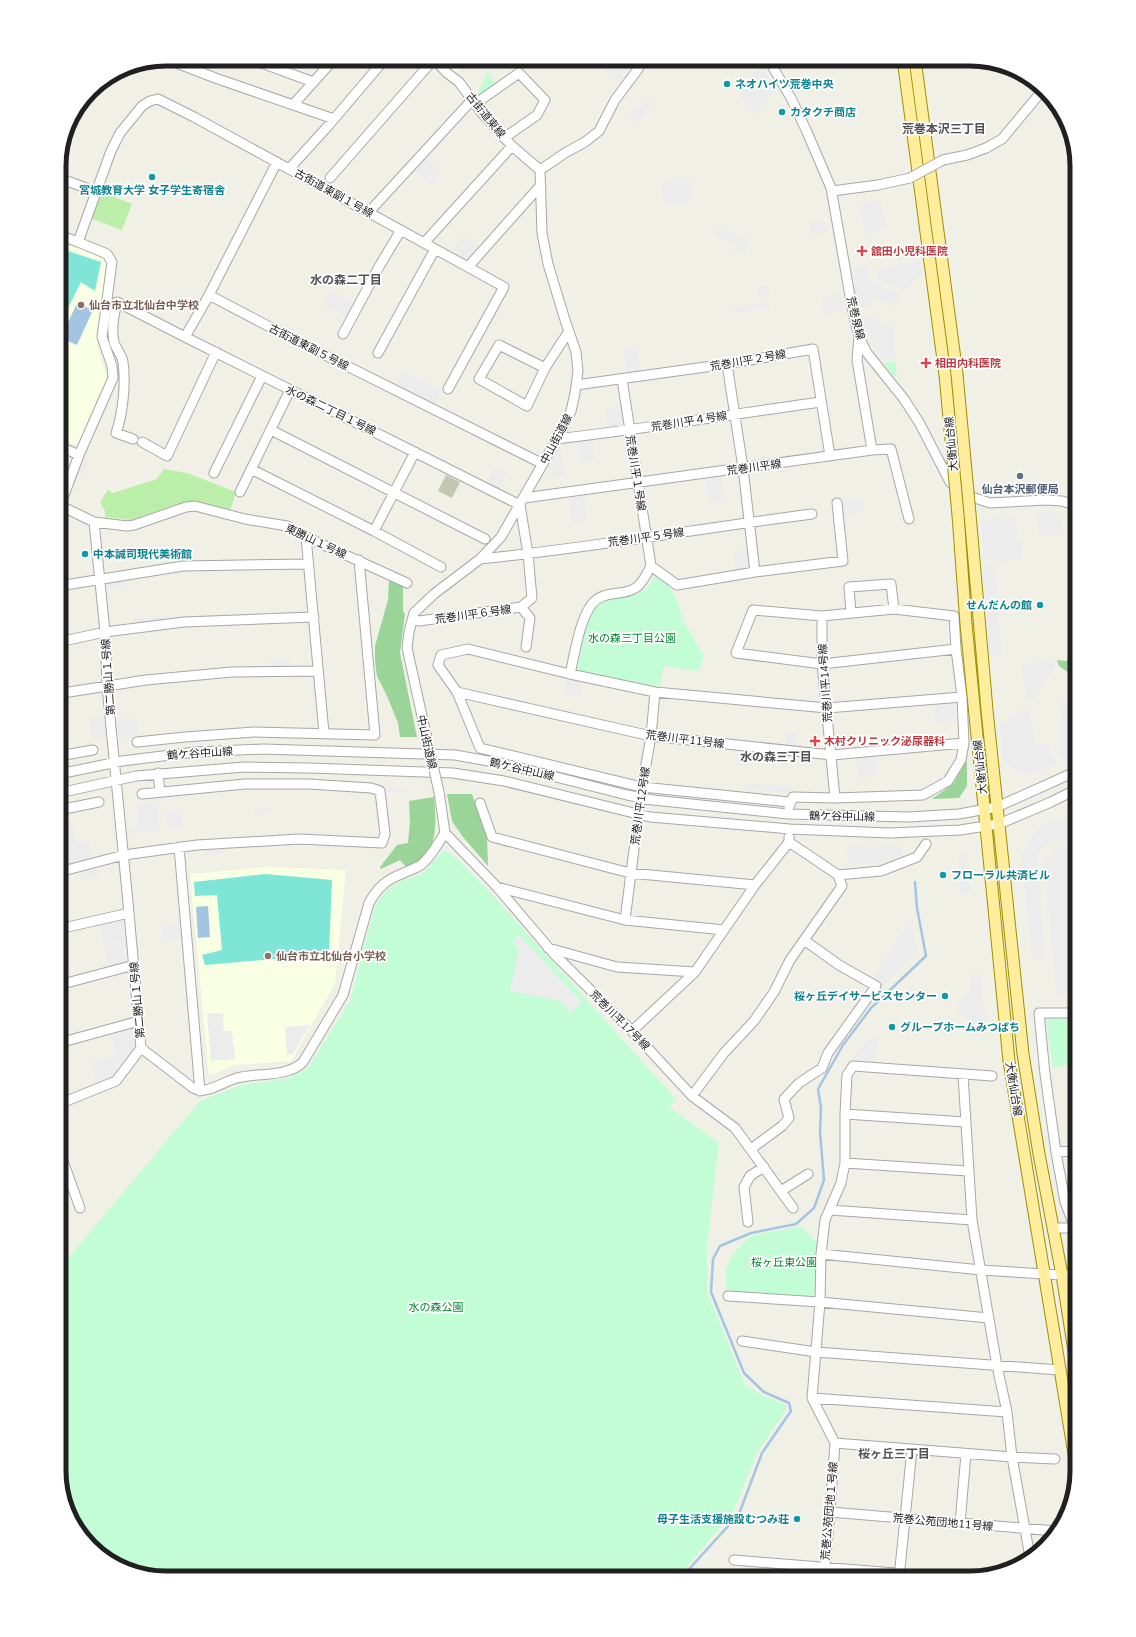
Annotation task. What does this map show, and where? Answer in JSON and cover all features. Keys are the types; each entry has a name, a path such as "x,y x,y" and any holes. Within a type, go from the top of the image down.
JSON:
{"main road":[{"name":"大衡仙台線","path":"904,66 945,375 966,624 1009,1061 1070,1430"},
{"name":"大衡仙台線","path":"916,66 957,374 987,710 1023,1054 1038,1146 1070,1311"}],"street":[{"path":"184,66 334,119"},
{"path":"278,66 313,82"},
{"path":"293,105 328,66"},
{"path":"289,168 334,119 379,66"},
{"path":"330,178 428,66"},
{"name":"古街道東線","path":"440,66 459,82 504,138 540,170"},
{"path":"540,170 565,153 585,142 599,131 615,100 640,66"},
{"name":"荒巻泉線","path":"772,66 791,98 832,191 852,307 859,337 867,352 904,399 920,424 950,482 964,494 990,503 1045,500 1062,501 1070,504"},
{"path":"368,213 474,102 519,73 545,100 537,115 504,138"},
{"path":"832,191 878,185 910,178 943,160 967,155 986,148 1002,139 1040,94"},
{"name":"古街道東副１号線","path":"97,192 120,133 142,106 150,101 158,99 289,168 504,287 448,389"},
{"path":"424,243 512,146"},
{"path":"185,337 209,295 277,162"},
{"name":"中山街道線","path":"445,832 439,792 407,648 414,613 480,559 501,537 522,502 571,411 576,385 578,371 576,352 548,264 542,233 540,170"},
{"path":"66,181 97,192 78,242"},
{"path":"468,267 541,185"},
{"path":"343,334 380,265 401,230"},
{"path":"66,238 106,254 112,262 102,331 103,343 112,366 113,378 79,455 66,490"},
{"path":"378,353 435,249"},
{"name":"古街道東副５号線","path":"209,295 296,341 543,464"},
{"name":"水の森二丁目１号線","path":"133,439 116,433 120,420 123,389 123,364 113,335 113,322 117,302 415,452 522,502"},
{"path":"545,368 499,345 479,380 527,406 545,368 569,331"},
{"path":"859,337 857,360 872,450"},
{"name":"荒巻川平２号線","path":"576,385 727,364 813,349 830,456"},
{"path":"142,442 167,456 216,352"},
{"path":"727,364 733,414 743,468 755,572"},
{"path":"214,473 262,376"},
{"name":"荒巻川平１号線","path":"622,379 645,537 651,566"},
{"path":"240,492 290,390"},
{"name":"荒巻川平４号線","path":"556,439 629,431 733,414 821,402"},
{"path":"271,430 485,539"},
{"path":"66,449 79,455"},
{"name":"荒巻川平線","path":"522,502 637,483 872,450 891,449 909,519"},
{"path":"374,531 415,452"},
{"path":"251,469 374,531 441,567"},
{"name":"荒巻川平６号線","path":"413,619 419,621 521,607 532,598 522,502"},
{"path":"570,674 584,619 591,605 603,595 637,587 643,581 651,566 677,585 755,572 843,561 836,503"},
{"name":"東勝山１号線","path":"66,509 94,522 131,526 186,507 195,506 246,519 286,526 306,537 358,560 375,735 324,733"},
{"name":"荒巻川平５号線","path":"480,559 528,554 812,514"},
{"name":"第二勝山１号線","path":"94,522 105,632 107,686 124,855 140,1048 193,1088 200,1091"},
{"path":"137,742 254,732 324,733 317,671 314,617 307,564 306,537"},
{"path":"358,560 407,583"},
{"path":"66,585 183,566 307,564"},
{"path":"851,613 849,587 890,584 894,609"},
{"path":"521,607 530,618 526,647"},
{"path":"788,814 790,802 793,796 835,798 923,795 948,781 961,760 964,743 962,697 956,650 954,616 894,609 822,616 754,610 736,653 822,664 956,650"},
{"name":"荒巻川平14号線","path":"822,616 822,664 835,798"},
{"path":"66,640 105,632 184,622 314,617"},
{"path":"790,802 642,787 480,748 457,692 438,665 441,655 468,649 570,674 655,692 827,708 962,697"},
{"path":"66,694 146,680 232,672 317,671"},
{"name":"荒巻川平11号線","path":"457,692 651,736 832,755 964,743"},
{"name":"荒巻川平12号線","path":"625,920 638,815 651,736 655,692"},
{"path":"296,733 296,750"},
{"path":"154,740 155,756"},
{"name":"鶴ケ谷中山線","path":"66,773 115,762 155,756 210,751 263,749 455,755 505,764 641,798 788,814 909,817 942,816 997,807 1070,774"},
{"path":"66,754 93,750"},
{"path":"66,761 71,772"},
{"path":"66,791 158,773 244,768 309,768 453,773 504,782 638,815 666,819 790,829 889,833 960,830 986,827 999,824 1070,792"},
{"path":"244,768 245,784"},
{"path":"309,768 309,784"},
{"path":"158,773 160,792"},
{"path":"66,870 124,855 197,845 299,839 382,843 385,834 380,791 371,788 309,784 245,784 142,794"},
{"path":"66,808 99,802"},
{"path":"480,803 492,837 630,873 756,885"},
{"path":"632,1031 695,972 756,885 789,842 790,829"},
{"path":"179,848 200,1091 238,1078 297,1068 303,1062 343,995 369,903 384,882 412,870 426,861 445,832"},
{"name":"荒巻川平17号線","path":"445,832 497,887 548,948 632,1031 692,1096 735,1128 792,1208"},
{"path":"692,1096 724,1053 754,1021 774,992 790,960 842,886 838,875 789,842"},
{"path":"838,875 882,871 917,857 926,844"},
{"path":"497,887 625,920 724,930"},
{"path":"66,927 129,913"},
{"path":"751,1150 782,1126 789,1118 784,1099 799,1083 822,1068 828,1053 876,986 839,965 804,940"},
{"path":"548,948 617,967 695,972"},
{"path":"66,983 134,965"},
{"path":"1070,1013 1039,1013 1045,1074 1056,1152 1065,1202 1070,1214"},
{"path":"66,1041 139,1022"},
{"path":"66,1101 116,1081 140,1048"},
{"path":"992,1076 853,1066 847,1075 844,1114 845,1163 842,1183 825,1220 821,1254 820,1302 812,1398 835,1443 966,1454 1055,1459"},
{"path":"963,1075 972,1220 1029,1551"},
{"path":"844,1114 966,1122"},
{"path":"1056,1152 1070,1151"},
{"path":"845,1163 968,1170"},
{"path":"748,1222 744,1187 750,1176 764,1167"},
{"path":"66,1174 80,1208"},
{"path":"781,1191 808,1174"},
{"path":"1065,1202 1070,1202"},
{"path":"830,1210 972,1220"},
{"path":"1053,1228 1070,1228"},
{"path":"821,1254 981,1270 1070,1276"},
{"path":"728,1296 820,1302 989,1318"},
{"path":"742,1341 816,1352 1060,1370"},
{"path":"812,1398 1006,1412"},
{"name":"荒巻公苑団地１号線","path":"824,1571 835,1443"},
{"path":"900,1571 912,1449"},
{"path":"960,1523 966,1454"},
{"name":"荒巻公苑団地11号線","path":"830,1512 1050,1531"},
{"path":"734,1560 810,1571"}],"shaded area":[{"path":"448,66 462,66 457,72"},
{"path":"608,66 628,66 618,81 604,72"},
{"path":"757,66 762,66 775,89 758,115 746,106 739,94"},
{"path":"645,99 652,103 638,123 627,115 634,106 638,109"},
{"path":"423,156 442,173 432,185 412,167"},
{"path":"693,181 692,201 673,201 664,205 660,183"},
{"path":"880,199 887,229 866,235 858,205"},
{"path":"827,222 828,233 810,234 809,223"},
{"path":"718,228 737,234 733,243 715,237"},
{"path":"464,235 480,246 468,264 452,253"},
{"path":"738,235 749,239 744,255 733,251"},
{"name":"仙台市立北仙台中学校","path":"66,243 103,254 110,264 97,346 107,377 84,442 76,445 66,441"},
{"path":"66,250 101,262 95,291 81,282 66,312"},
{"path":"920,260 922,273 903,291 877,280 876,269"},
{"path":"867,265 869,281 902,294 897,307 875,298 870,309 859,305 853,293 852,284 856,283 854,267"},
{"path":"769,284 770,297 758,298 757,286"},
{"path":"331,290 357,304 349,319 323,305"},
{"path":"841,294 843,312 824,314 822,297"},
{"path":"77,303 93,310 77,345 66,340 66,327"},
{"path":"769,303 770,308 731,313 730,307"},
{"path":"857,310 894,328 896,359 883,361 870,344"},
{"path":"637,346 641,372 627,374 623,348"},
{"path":"401,370 442,390 435,404 394,384"},
{"path":"621,406 624,424 622,428 609,430 605,409"},
{"path":"592,439 595,461 581,463 578,441"},
{"path":"561,447 565,477 551,478 549,464 557,448"},
{"path":"82,456 89,458 82,476 75,473"},
{"path":"495,467 508,472 499,491 486,485"},
{"path":"446,475 460,482 452,498 438,491"},
{"path":"721,477 725,500 709,503 706,480"},
{"path":"584,496 587,520 572,522 569,498"},
{"path":"863,499 865,512 840,515 839,502"},
{"path":"1050,511 1062,514 1064,534 1039,536 1036,512"},
{"path":"1016,517 1018,541 1025,541 1020,560 984,562 981,520"},
{"path":"747,550 750,567 748,571 736,572 733,552"},
{"path":"995,564 1002,655 989,656 982,565"},
{"path":"124,578 125,586 107,589 106,581"},
{"path":"165,616 165,621 133,624 132,619"},
{"path":"289,659 289,665 268,666 268,661"},
{"path":"1054,660 1055,666 1032,702 1026,703 1021,664"},
{"path":"566,679 583,682 580,698 563,694"},
{"path":"1070,694 1070,760 1067,762 1059,756 1061,709 1058,704"},
{"path":"954,701 957,721 935,723 933,704"},
{"path":"1030,708 1036,744 1048,743 1057,765 1024,775 1003,762 999,723 1006,721 1018,710"},
{"path":"103,715 107,736 92,738 88,718"},
{"path":"136,717 139,736 124,738 120,736 118,719"},
{"path":"786,730 797,731 796,748 785,747"},
{"path":"875,757 877,776 858,778 856,759"},
{"path":"744,783 791,787 791,794 743,790"},
{"path":"407,786 407,792 386,793 386,787"},
{"path":"157,801 160,830 129,834 128,828 138,826 136,804"},
{"path":"255,808 271,808 271,814 255,815"},
{"path":"182,811 184,827 167,828 165,812"},
{"path":"1070,815 1070,838 1047,843 1037,855 1045,958 1032,959 1021,854 1040,825"},
{"path":"70,819 77,843 89,840 94,860 66,867 66,820"},
{"path":"901,844 902,856 876,863 848,863 847,847"},
{"path":"223,847 224,854 205,855 205,849"},
{"path":"1070,847 1070,993 1056,994 1044,858 1052,857 1051,848"},
{"path":"968,854 971,893 960,894 958,855"},
{"name":"仙台市立北仙台小学校","path":"266,867 346,870 335,984 291,1061 233,1065 209,1076 190,874"},
{"path":"96,869 98,877 82,881 79,873"},
{"path":"266,874 332,880 329,954 205,965 202,955 222,950 217,895 195,896 194,882"},
{"path":"208,906 210,937 198,938 196,907"},
{"path":"123,919 125,940 104,945 100,924"},
{"path":"910,919 918,951 882,987 872,980"},
{"path":"182,923 183,939 164,940 162,925"},
{"path":"519,935 582,1002 571,1013 560,1001 510,991 519,949 512,941"},
{"path":"125,941 127,963 109,967 104,946"},
{"path":"66,958 72,975 66,977"},
{"path":"973,972 980,972 986,1024 978,1026 955,1012 969,990"},
{"path":"223,1013 224,1031 232,1031 235,1059 211,1061 207,1014"},
{"path":"310,1025 293,1054 287,1055 285,1027"},
{"path":"134,1029 136,1050 121,1067 111,1035"},
{"path":"878,1031 875,1063 850,1061"},
{"path":"115,1055 120,1069 115,1077 98,1084 91,1063"}],"green space":[{"path":"488,71 496,85 480,97 476,97"},
{"path":"100,191 132,204 122,230 90,218"},
{"path":"895,361 897,376 894,376 883,363"},
{"path":"164,469 187,473 236,492 230,511 190,502 177,504 131,520 105,517 105,511 100,502 108,490 113,493 157,479"},
{"name":"水の森三丁目公園","path":"655,575 668,584 678,602 683,620 704,657 698,671 664,666 660,687 580,672 578,670 578,666 584,636 588,621 594,609 609,599 643,591 650,585"},
{"path":"389,580 403,586 403,611 405,614 400,653 417,737 400,737 398,723 377,676 375,646 388,600"},
{"path":"1070,657 1070,674 1059,666 1057,660 1066,661"},
{"path":"966,761 967,786 959,798 932,799 954,783"},
{"path":"447,794 472,794 487,837 488,866 463,837 452,821"},
{"path":"434,797 435,832 430,850 425,857 406,867 400,860 381,869 380,867 397,845 408,843 410,822 409,801"},
{"name":"水の森公園","path":"444,850 454,856 486,888 677,1100 669,1107 719,1143 707,1246 707,1292 745,1385 762,1395 786,1405 786,1410 758,1451 733,1512 683,1571 160,1571 140,1568 116,1558 95,1542 87,1532 79,1521 69,1497 66,1471 66,1261 200,1101 241,1085 290,1078 308,1068 351,999 363,948 376,904 387,890 401,881 422,874"},
{"path":"1046,1019 1070,1019 1070,1064 1053,1068"},
{"name":"桜ヶ丘東公園","path":"797,1227 803,1228 818,1243 815,1297 726,1292 726,1269 734,1253 747,1239 754,1235"}],"waterway":[{"path":"687,1571 739,1514 762,1453 791,1411 789,1403 764,1392 744,1373 711,1292 713,1259 720,1246 751,1233 796,1224 814,1208 824,1180 820,1132 821,1108 818,1089 843,1045 871,1008 926,956 917,908 915,882"}],"place":[{"name":"ネオハイツ荒巻中央","path":"727,84"},
{"name":"カタクチ商店","path":"782,112"},
{"name":"宮城教育大学 女子学生寄宿舎","path":"152,177"},
{"name":"舘田小児科医院","path":"862,251"},
{"name":"仙台市立北仙台中学校","path":"81,305"},
{"name":"相田内科医院","path":"926,363"},
{"name":"仙台本沢郵便局","path":"1020,476"},
{"name":"中本誠司現代美術館","path":"85,554"},
{"name":"せんだんの館","path":"1040,605"},
{"name":"木村クリニック泌尿器科","path":"815,741"},
{"name":"フローラル共済ビル","path":"943,875"},
{"name":"仙台市立北仙台小学校","path":"268,956"},
{"name":"桜ヶ丘デイサービスセンター","path":"945,996"},
{"name":"グループホームみつばち","path":"892,1027"},
{"name":"母子生活支援施設むつみ荘","path":"797,1519"}],"district":[{"name":"荒巻本沢三丁目","path":"944,129"},
{"name":"水の森二丁目","path":"346,280"},
{"name":"水の森三丁目","path":"776,757"},
{"name":"桜ヶ丘三丁目","path":"894,1454"}]}
